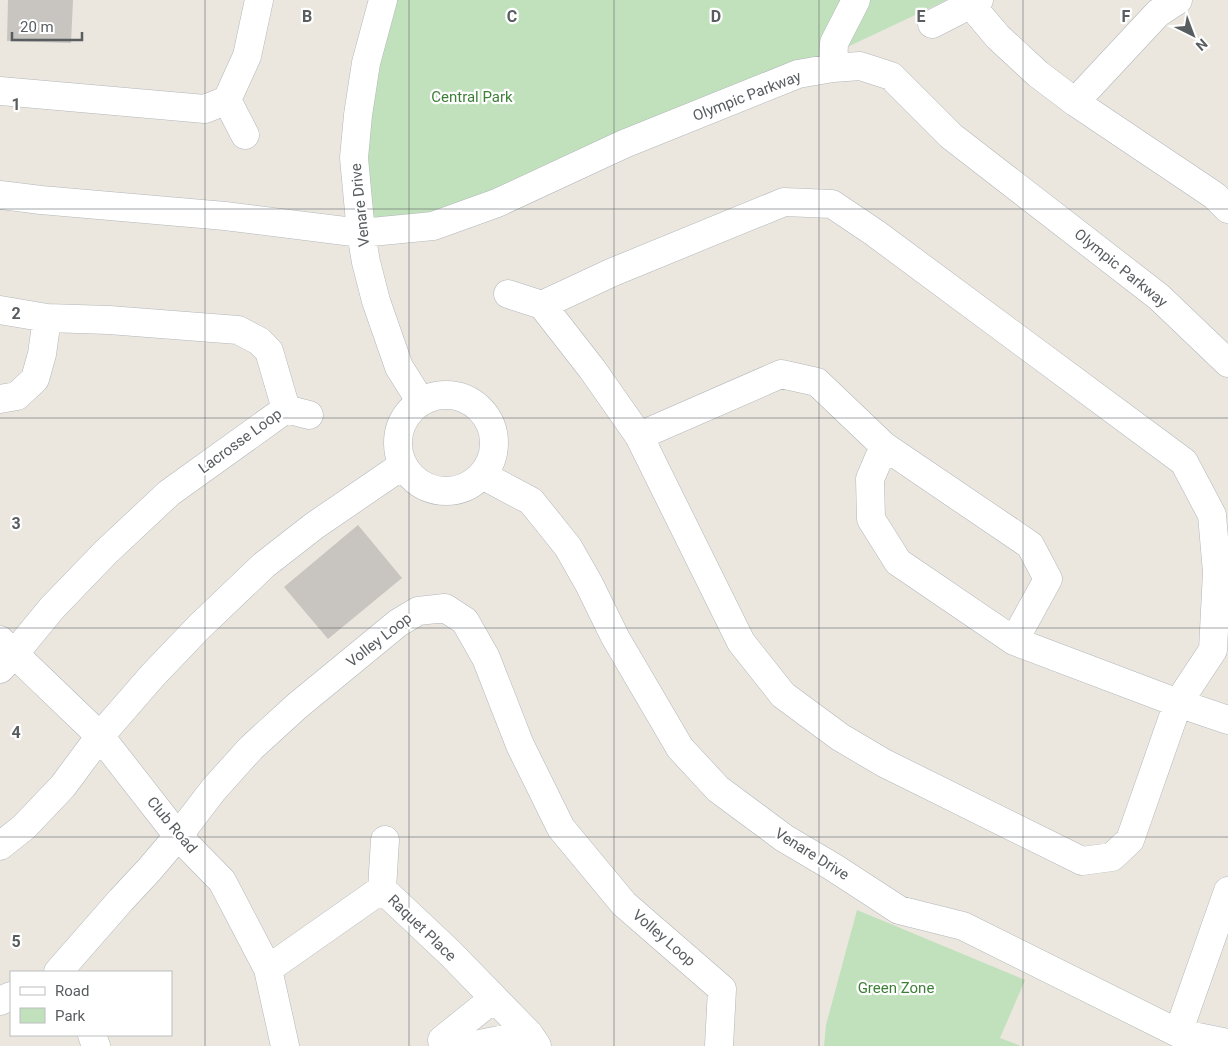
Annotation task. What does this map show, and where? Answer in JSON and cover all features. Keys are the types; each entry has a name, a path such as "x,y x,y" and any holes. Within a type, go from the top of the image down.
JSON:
{"street":[{"path":"0,91 204,109 227,100 247,56 259,0"},
{"name":"Venare Drive","path":"383,0 366,63 358,115 354,158 360,233 376,301 400,367 421,402"},
{"path":"833,68 834,43 856,0"},
{"path":"1075,102 1158,13 1178,0"},
{"path":"932,24 975,3 998,37 1038,74 1075,102 1224,197"},
{"name":"Olympic Parkway","path":"0,195 225,216 360,233 433,226 497,203 624,144 798,74 860,66 891,76 951,136 1159,297 1228,363"},
{"path":"227,100 245,135"},
{"path":"508,294 542,305 592,369 639,436 741,642 782,695 840,737 892,767 1082,861 1112,857 1130,840 1178,703 1213,650 1218,572 1212,515 1184,462 875,233 832,204 784,202 613,272 542,305"},
{"name":"Lacrosse Loop","path":"0,310 48,318 109,320 238,330 259,341 269,351 297,412 169,493 106,552 5,654"},
{"path":"0,399 17,396 35,379 42,354 48,318"},
{"path":"639,436 781,374 817,382 884,446 1030,546 1048,579 1014,641"},
{"path":"442,395 465,398 478,406 488,418 493,432 494,447 490,462 482,475 470,485 455,490 440,491 425,486 412,478 403,465 398,452 398,437 402,423 409,411 421,402 442,395"},
{"path":"884,446 870,479 871,519 898,562 1014,641 1228,720"},
{"path":"0,846 24,828 62,786 100,736 153,675 264,565 314,526 403,465"},
{"name":"Venare Drive","path":"482,475 531,501 568,547 589,584 615,638 680,748 718,789 784,838 899,910 963,926 1178,1033 1228,1043"},
{"name":"Volley Loop","path":"59,971 178,836 214,789 251,748 297,706 398,623 418,611 445,608 465,621 486,658 520,745 561,828 624,904 722,989 720,1046"},
{"name":"Club Road","path":"5,654 100,736 178,836 222,882 268,969 285,1046"},
{"path":"382,889 385,840"},
{"name":"Raquet Place","path":"268,969 382,889 450,953 533,1040"},
{"path":"1178,1033 1228,891"},
{"path":"444,1046 442,1040 493,999"},
{"path":"470,1046 533,1040"}],"green space":[{"name":"Central Park","path":"396,0 947,0 822,59 491,195 391,222 370,216 365,163 378,70"},
{"name":"Green Zone","path":"857,910 1025,980 1000,1038 1021,1046 824,1046 826,1025"}],"building":[{"path":"8,0 73,0 71,43 7,41"},
{"path":"358,525 402,578 328,639 284,587"}]}
